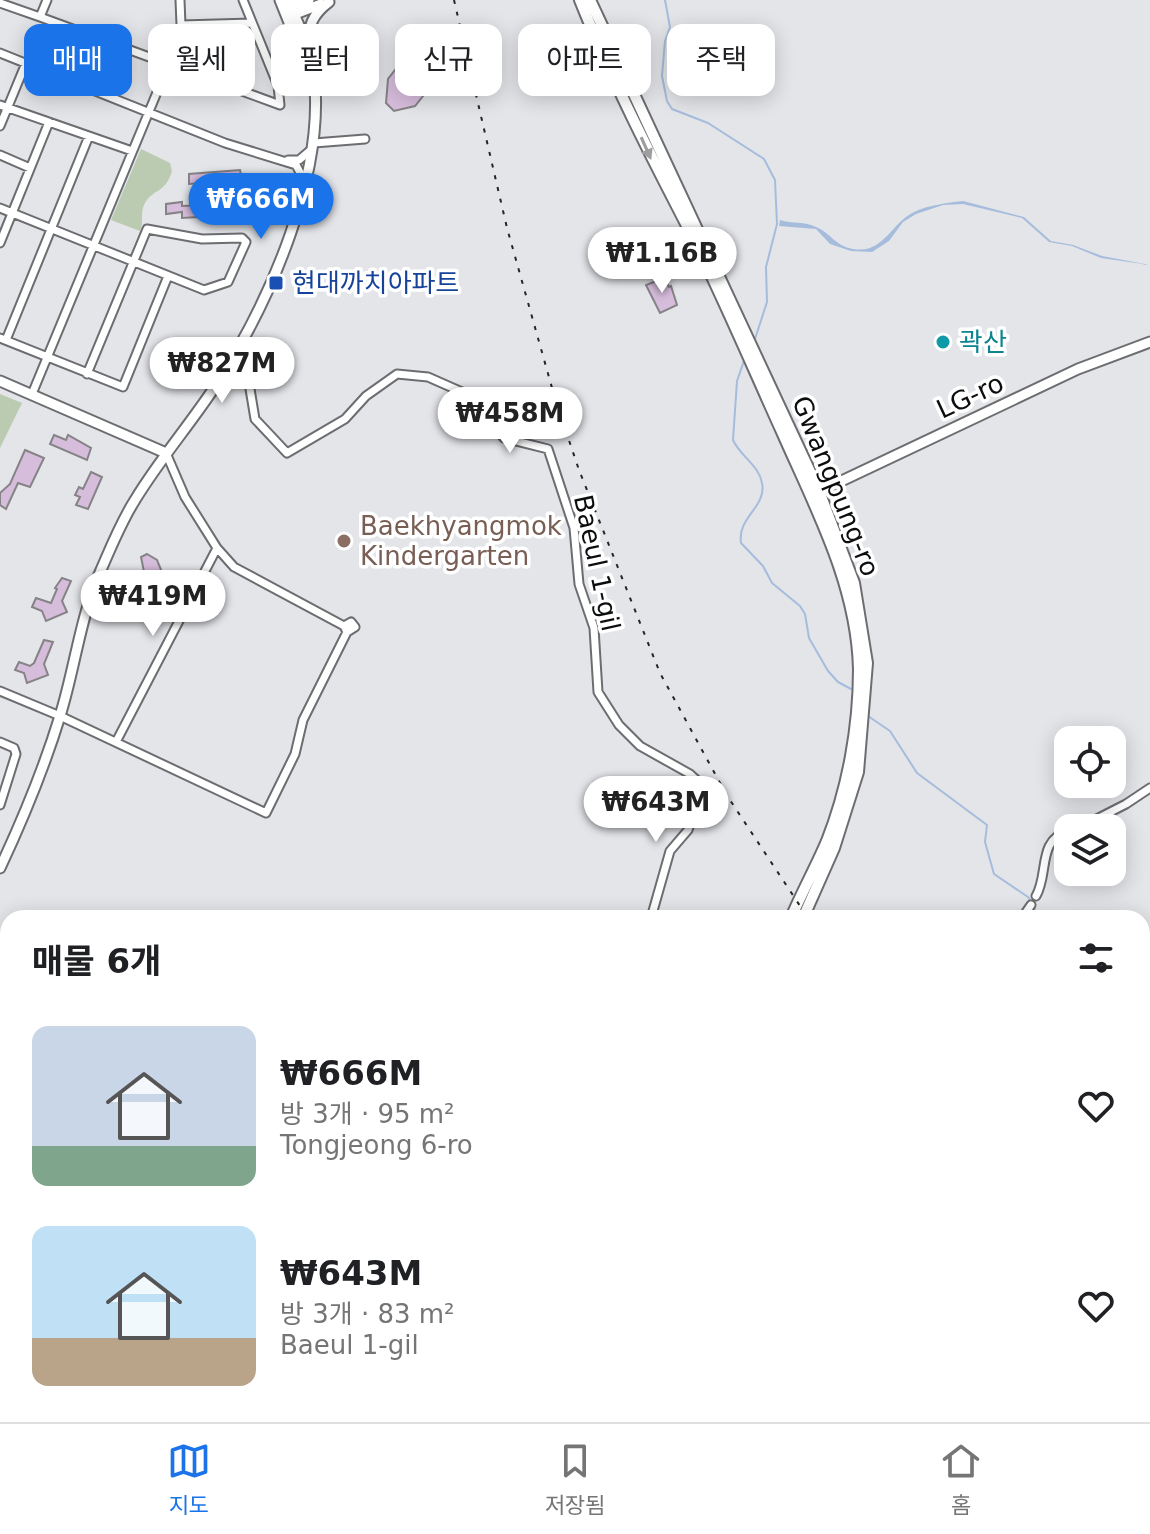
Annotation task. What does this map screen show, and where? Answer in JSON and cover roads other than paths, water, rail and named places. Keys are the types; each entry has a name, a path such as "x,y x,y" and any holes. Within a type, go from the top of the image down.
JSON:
{"main road":[{"path":"580,0 656,169 741,334"},
{"path":"590,0 741,334"},
{"name":"Gwangpung-ro","path":"741,334 815,494 845,583 854,621 859,668 849,770 827,839 798,910"}],"street":[{"path":"40,17 47,0"},
{"path":"180,0 181,24"},
{"path":"216,24 252,23 243,0"},
{"path":"287,7 309,0"},
{"path":"287,7 332,1"},
{"path":"310,24 319,9 332,1"},
{"path":"0,3 148,58"},
{"path":"255,30 278,86 280,105 255,96"},
{"path":"0,53 24,62"},
{"path":"0,126 4,106 24,67"},
{"path":"109,96 225,143 296,165 305,184"},
{"path":"32,394 155,96"},
{"path":"0,868 22,821 60,716 88,603 125,516 211,392 262,301 305,184 314,145 314,96"},
{"path":"4,106 132,151"},
{"path":"0,243 49,122"},
{"path":"89,136 52,230 3,339 123,387 168,276"},
{"path":"278,160 299,160 314,145 365,139"},
{"path":"0,155 30,168"},
{"path":"0,208 52,230 132,262 204,290 228,282 246,242 242,238 187,238 147,229 132,262 87,374"},
{"name":"Baeul 1-gil","path":"242,341 255,419 287,453 345,419 366,396 397,374 428,377 462,392 504,438 548,449 574,528 579,584 594,628 598,692 619,725 640,746 690,774 703,786 688,830 670,851 653,910"},
{"name":"LG-ro","path":"815,494 1078,369 1150,342"},
{"path":"0,381 166,453 185,497 217,548 234,567 346,629 303,720 295,754 266,813 0,691"},
{"path":"116,742 217,548"},
{"path":"0,742 14,748 16,754 0,805"},
{"path":"1106,814 1150,788"},
{"path":"1036,896 1044,877 1049,843 1054,838"},
{"path":"1028,910 1031,905"}],"water":[{"path":"963,201 1024,217 1051,241 1073,245 1102,256 1150,265 1101,258 1072,246 1049,242 1022,218 963,204 943,205 916,214 903,222 889,241 872,252 851,251 830,244 816,229 779,226 780,220 812,225 842,245 864,249 880,243 906,217 914,212 932,206"}],"waterway":[{"path":"665,0 670,27 665,41 662,76 667,101 672,109 708,123 764,159 775,180 777,224 766,267 767,302 754,342"},
{"path":"745,358 737,381 733,440 757,471 762,491 743,526 741,543 763,566 772,583 800,606 805,614 809,638 828,671 838,682 851,689"},
{"path":"868,716 890,731 917,773 987,825 985,842 994,874 1031,902"}],"railway":[{"path":"454,0 507,228 556,402 579,470 660,673 726,794 803,910"}],"place":[{"name":"현대까치아파트","path":"276,283"},
{"name":"곽산","path":"943,342"},
{"name":"Baekhyangmok Kindergarten","path":"344,541"}]}
